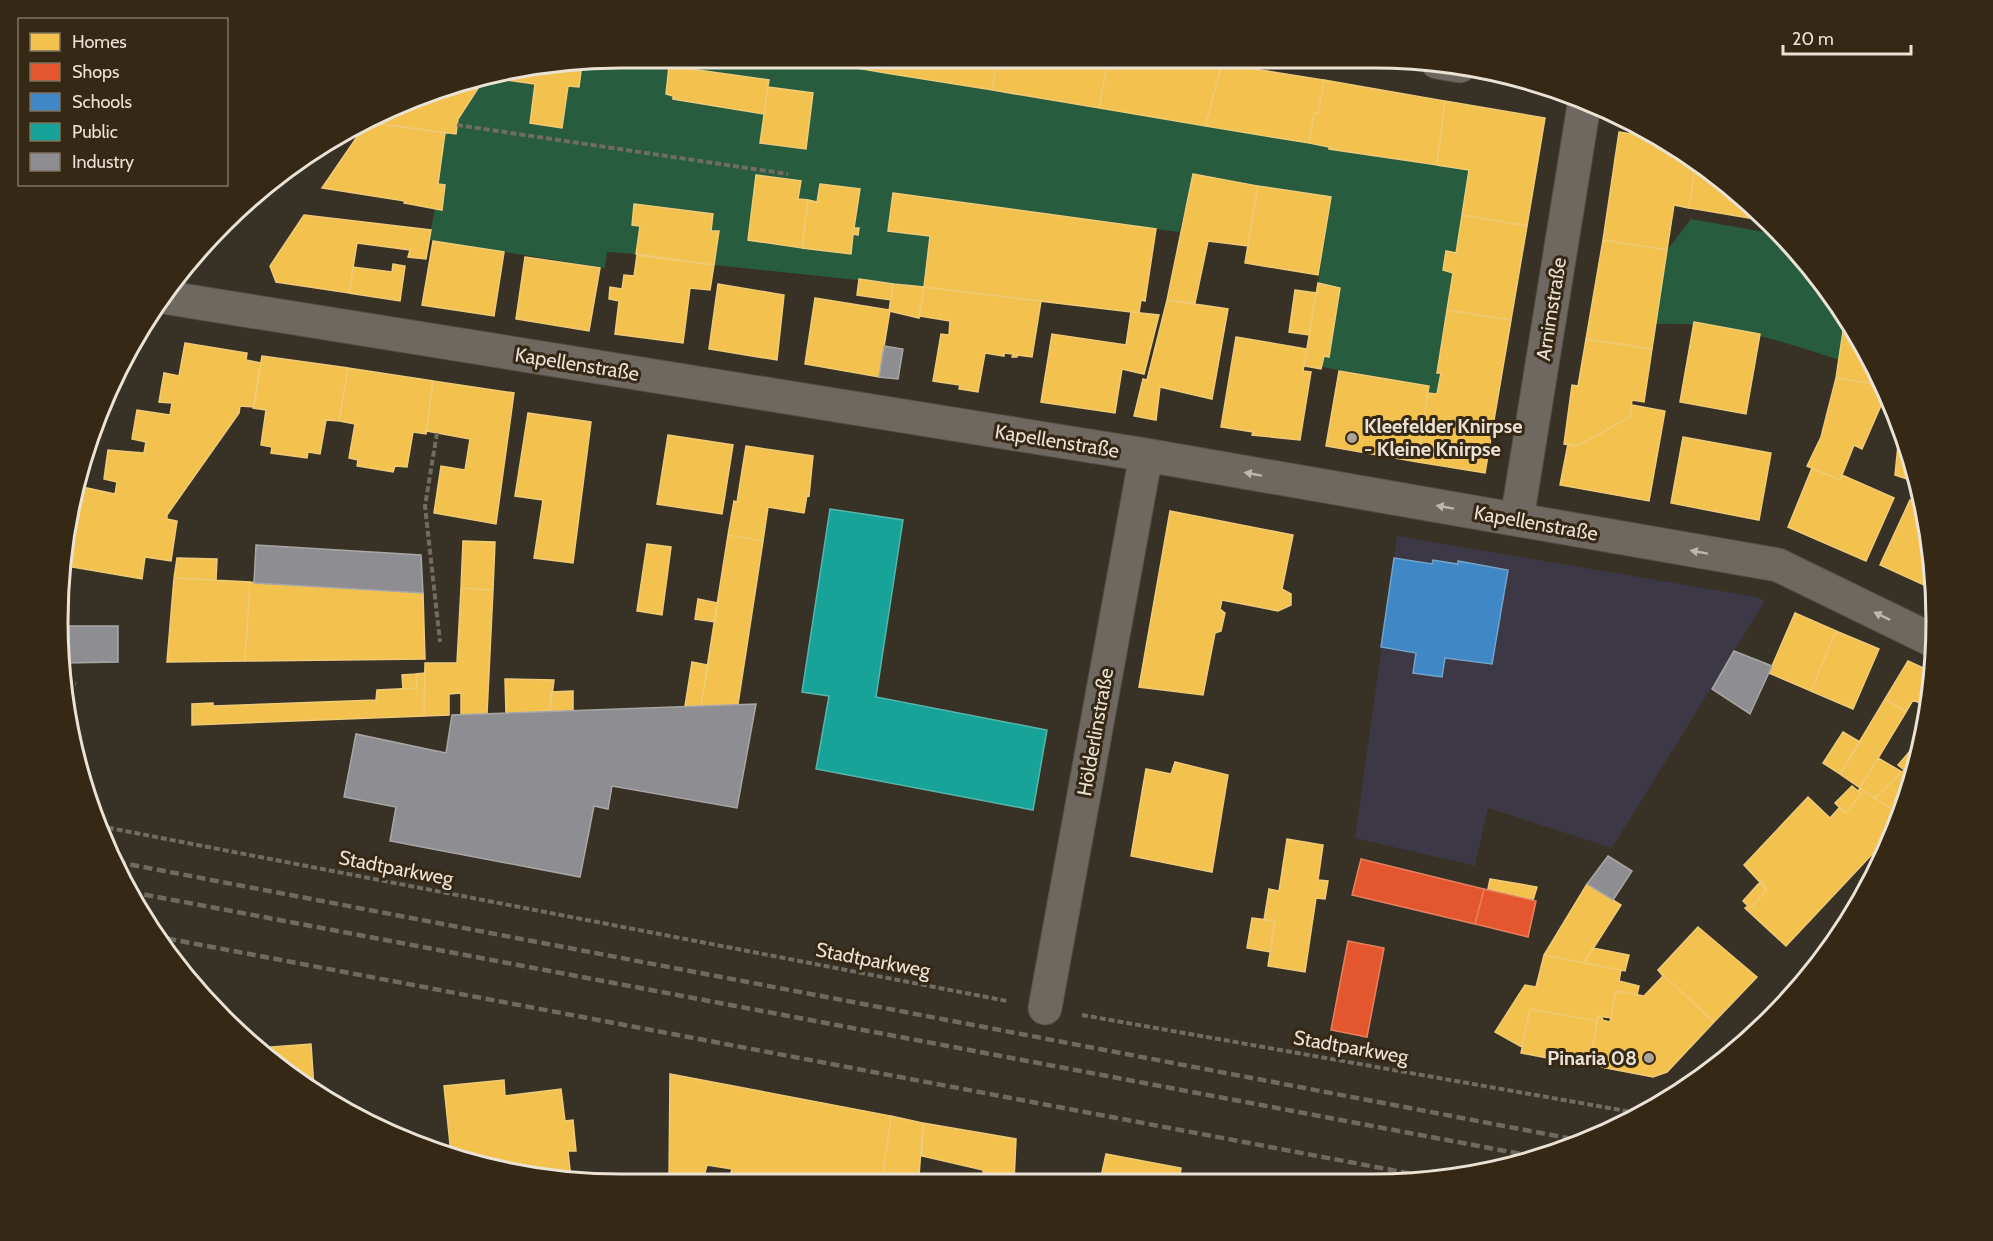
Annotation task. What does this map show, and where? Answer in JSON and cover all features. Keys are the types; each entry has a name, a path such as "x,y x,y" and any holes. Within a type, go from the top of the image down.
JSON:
{"street":[{"name":"Arnimstraße","path":"1517,519 1583,110"},
{"name":"Kapellenstraße","path":"172,298 1146,455 1778,565 1925,637"},
{"name":"Hölderlinstraße","path":"1045,1008 1146,455"}],"path":[{"path":"457,125 788,174"},
{"path":"437,433 425,506 440,642"},
{"path":"71,682 76,684"},
{"name":"Stadtparkweg","path":"108,828 1045,1008 1626,1111"}],"shaded area":[{"path":"1397,536 1757,597 1765,601 1612,848 1488,808 1475,866 1355,838"}],"green space":[{"path":"859,68 1309,143 1329,147 1329,149 1469,170 1456,253 1446,251 1443,270 1453,273 1437,372 1441,373 1437,394 1428,393 1429,386 1322,367 1324,356 1329,357 1340,288 1318,283 1331,198 1194,174 1179,232 894,193 888,231 930,236 924,287 714,265 719,232 711,231 713,214 635,204 632,225 640,226 636,254 607,252 605,268 429,240 435,208 442,209 445,186 438,184 445,133 455,134 458,119 480,85 501,81 535,84 530,123 562,128 568,86 579,86 581,69 584,69","holes":["756,175 801,181 798,199 817,202 820,184 860,189 854,228 859,229 858,234 853,234 851,254 748,240"]},
{"path":"1691,219 1767,233 1811,284 1843,331 1839,360 1748,333 1703,325 1655,324 1667,250"}],"building: Homes":[{"path":"669,68 769,80 764,114 673,99 673,96 666,94"},
{"path":"856,68 886,68 885,73"},
{"path":"886,68 996,68 992,90 885,73"},
{"path":"996,68 1106,68 1099,108 992,90"},
{"path":"1106,68 1221,68 1205,126 1099,108"},
{"path":"1221,68 1248,68 1324,80 1318,113 1314,112 1309,143 1205,126"},
{"path":"581,69 579,87 568,86 562,128 530,123 535,84 505,80 548,72"},
{"path":"1324,80 1445,101 1437,165 1329,149 1329,147 1309,143 1314,112 1318,113"},
{"path":"480,85 458,119 456,134 379,124 443,97"},
{"path":"768,87 813,93 806,149 760,143"},
{"path":"1445,101 1545,118 1527,226 1462,215 1469,170 1437,165"},
{"path":"378,124 445,133 438,184 445,185 442,210 404,203 405,201 322,188 359,134"},
{"path":"1619,132 1635,134 1695,172 1689,208 1674,205 1667,250 1603,240"},
{"path":"1695,172 1752,219 1689,208"},
{"path":"1193,174 1258,186 1248,246 1208,241 1195,303 1167,300"},
{"path":"756,175 801,181 798,199 808,200 802,248 748,240"},
{"path":"820,184 860,189 854,228 859,228 858,235 853,234 851,254 802,248 808,200 817,202"},
{"path":"1258,186 1331,197 1318,275 1245,263"},
{"path":"893,193 1156,229 1145,301 1141,300 1139,313 924,287 930,236 888,231"},
{"path":"634,204 713,214 711,231 719,231 714,265 636,254 640,226 632,225"},
{"path":"304,215 431,230 426,259 408,257 410,250 357,243 349,293 276,282 270,266"},
{"path":"1462,215 1527,226 1511,320 1447,310 1453,273 1443,270 1446,251 1456,253"},
{"path":"1603,240 1667,250 1652,349 1586,339"},
{"path":"433,241 504,252 494,316 422,305"},
{"path":"637,255 714,265 710,290 690,288 683,343 615,334 619,301 609,299 610,287 622,289 624,275 634,276"},
{"path":"525,257 600,268 589,331 516,319"},
{"path":"393,264 405,266 400,301 349,293 353,267 392,272"},
{"path":"859,279 893,284 891,300 857,295"},
{"path":"1318,283 1340,288 1329,357 1324,356 1321,369 1304,366"},
{"path":"718,284 784,295 777,360 709,349"},
{"path":"893,284 924,287 919,318 889,311"},
{"path":"924,287 1041,301 1032,357 985,353 978,392 959,389 960,385 933,381 941,334 949,335 950,321 919,316"},
{"path":"1295,290 1316,293 1309,335 1289,332"},
{"path":"815,298 890,310 879,377 805,364"},
{"path":"1167,300 1228,309 1212,399 1160,387 1156,420 1134,416 1143,379 1147,380"},
{"path":"1447,310 1511,320 1485,473 1417,462 1428,393 1437,394 1441,373 1437,373"},
{"path":"1131,312 1159,315 1144,374 1122,369 1115,413 1041,402 1052,334 1126,345"},
{"path":"1694,322 1760,334 1746,414 1680,402"},
{"path":"1843,331 1871,383 1836,378"},
{"path":"1236,337 1307,349 1303,371 1311,372 1300,440 1252,435 1253,432 1221,427"},
{"path":"1586,339 1652,349 1644,402 1632,400 1630,417 1577,446 1564,444 1572,385 1578,386"},
{"path":"185,343 247,353 246,360 261,363 254,407 240,406 239,413 167,515 167,519 177,521 171,561 145,557 142,579 70,567 84,487 115,494 117,482 104,479 108,450 144,453 146,442 132,439 137,410 170,415 172,403 159,402 164,373 179,376"},
{"path":"262,356 348,368 339,421 326,420 320,454 308,452 307,458 271,453 272,447 261,445 266,410 253,408"},
{"path":"348,368 433,381 426,434 413,432 407,467 395,466 393,472 357,466 358,460 349,458 355,424 339,421"},
{"path":"1339,371 1429,386 1417,462 1326,446"},
{"path":"1836,378 1871,383 1881,405 1862,449 1854,445 1840,480 1807,466 1821,437"},
{"path":"433,381 514,393 496,524 434,513 441,466 465,470 470,439 426,431"},
{"path":"1632,405 1665,411 1649,501 1560,485 1568,444 1577,446 1630,417"},
{"path":"528,413 591,422 573,563 534,558 543,500 515,496"},
{"path":"668,435 733,445 722,514 657,504"},
{"path":"1683,437 1771,453 1759,520 1671,503"},
{"path":"746,446 813,456 809,496 807,495 804,513 768,507 763,541 728,535 734,501 737,502"},
{"path":"1898,448 1907,479 1895,475"},
{"path":"1812,468 1840,480 1842,475 1894,498 1866,561 1788,527"},
{"path":"1910,500 1912,501 1921,548 1924,585 1880,565"},
{"path":"1170,511 1293,535 1282,589 1291,594 1291,605 1278,611 1222,600 1220,609 1225,613 1221,631 1215,633 1203,695 1139,687"},
{"path":"728,535 763,541 738,704 701,706"},
{"path":"463,541 495,542 493,590 461,588"},
{"path":"647,544 671,547 662,615 637,611"},
{"path":"177,558 217,559 216,580 174,578"},
{"path":"174,578 250,582 245,661 167,662"},
{"path":"250,582 423,593 425,659 245,661"},
{"path":"461,588 493,590 487,714 461,715 461,693 449,694 449,715 424,716 425,663 457,663"},
{"path":"698,599 718,603 715,622 695,619"},
{"path":"1795,613 1836,631 1811,691 1769,673"},
{"path":"1836,631 1879,649 1853,709 1811,691"},
{"path":"1908,661 1923,668 1919,703 1913,700 1906,712 1885,699"},
{"path":"692,662 708,665 701,706 685,706"},
{"path":"425,673 424,716 192,725 192,704 213,703 213,706 376,700 377,690 417,688 416,674"},
{"path":"416,674 417,688 403,689 402,675"},
{"path":"505,679 554,680 550,711 506,713"},
{"path":"573,691 573,711 550,711 551,692"},
{"path":"1885,699 1906,712 1860,788 1840,774"},
{"path":"1843,732 1860,742 1840,774 1823,763"},
{"path":"1910,751 1907,764 1892,809 1875,798 1904,770 1898,765"},
{"path":"1878,758 1902,772 1875,798 1860,788"},
{"path":"1175,762 1228,775 1212,872 1131,856 1146,769 1171,774"},
{"path":"1852,786 1862,794 1845,813 1835,803"},
{"path":"1860,788 1892,809 1874,852 1786,946 1745,908 1748,906 1750,908 1767,890 1744,865 1808,797 1830,818 1840,807 1845,813 1862,794 1858,791"},
{"path":"1287,839 1323,845 1318,880 1328,881 1325,899 1316,898 1305,972 1268,966 1275,921 1264,920 1269,889 1279,891"},
{"path":"1490,879 1537,887 1533,900 1488,889"},
{"path":"1761,881 1767,890 1750,908 1743,901"},
{"path":"1587,884 1621,905 1584,963 1544,955"},
{"path":"1252,918 1275,921 1270,952 1247,948"},
{"path":"1698,927 1757,977 1714,1022 1658,970"},
{"path":"1593,948 1629,955 1625,971 1584,963"},
{"path":"1544,955 1621,970 1619,981 1639,986 1637,995 1616,991 1611,1018 1598,1016 1597,1021 1530,1009 1522,1047 1495,1032 1525,985 1536,987"},
{"path":"1658,970 1714,1022 1667,1072 1653,1077 1590,1065 1598,1016 1603,1016 1602,1020 1610,1022 1616,991 1644,996 1663,976"},
{"path":"1530,1009 1597,1021 1589,1066 1521,1053"},
{"path":"311,1044 313,1080 284,1059 270,1047"},
{"path":"670,1074 891,1116 883,1174 731,1174 732,1169 707,1165 705,1174 669,1174"},
{"path":"504,1080 505,1096 561,1089 565,1121 573,1120 576,1151 568,1151 570,1171 513,1163 450,1146 444,1086"},
{"path":"891,1116 923,1123 919,1174 883,1174"},
{"path":"923,1123 1016,1139 1014,1174 983,1174 983,1170 922,1156"},
{"path":"1106,1154 1181,1168 1180,1174 1102,1174"}],"building: Shops":[{"path":"1361,859 1484,889 1475,924 1352,895"},
{"path":"1484,889 1536,901 1528,937 1475,924"},
{"path":"1348,941 1384,948 1367,1037 1331,1030"}],"building: Schools":[{"path":"1394,558 1432,564 1433,560 1458,564 1458,561 1508,570 1492,664 1445,658 1442,677 1413,673 1416,653 1381,647"}],"building: Public":[{"path":"830,509 903,520 876,697 1047,730 1033,810 816,769 829,696 802,692"}],"building: Industry":[{"path":"884,346 903,349 898,379 879,377"},
{"path":"256,545 421,555 423,593 254,583"},
{"path":"68,626 118,626 118,662 69,663"},
{"path":"1734,651 1772,666 1750,714 1712,689"},
{"path":"756,704 737,808 612,786 608,809 594,806 580,877 390,841 396,807 344,797 356,734 446,753 452,715"},
{"path":"1608,856 1632,871 1613,900 1587,884"}],"railway":[{"path":"124,863 1566,1138"},
{"path":"140,894 1520,1154"},
{"path":"169,939 1404,1172"}],"place":[{"name":"Kleefelder Knirpse - Kleine Knirpse","path":"1352,438"},
{"name":"Pinaria 08","path":"1649,1058"}]}
